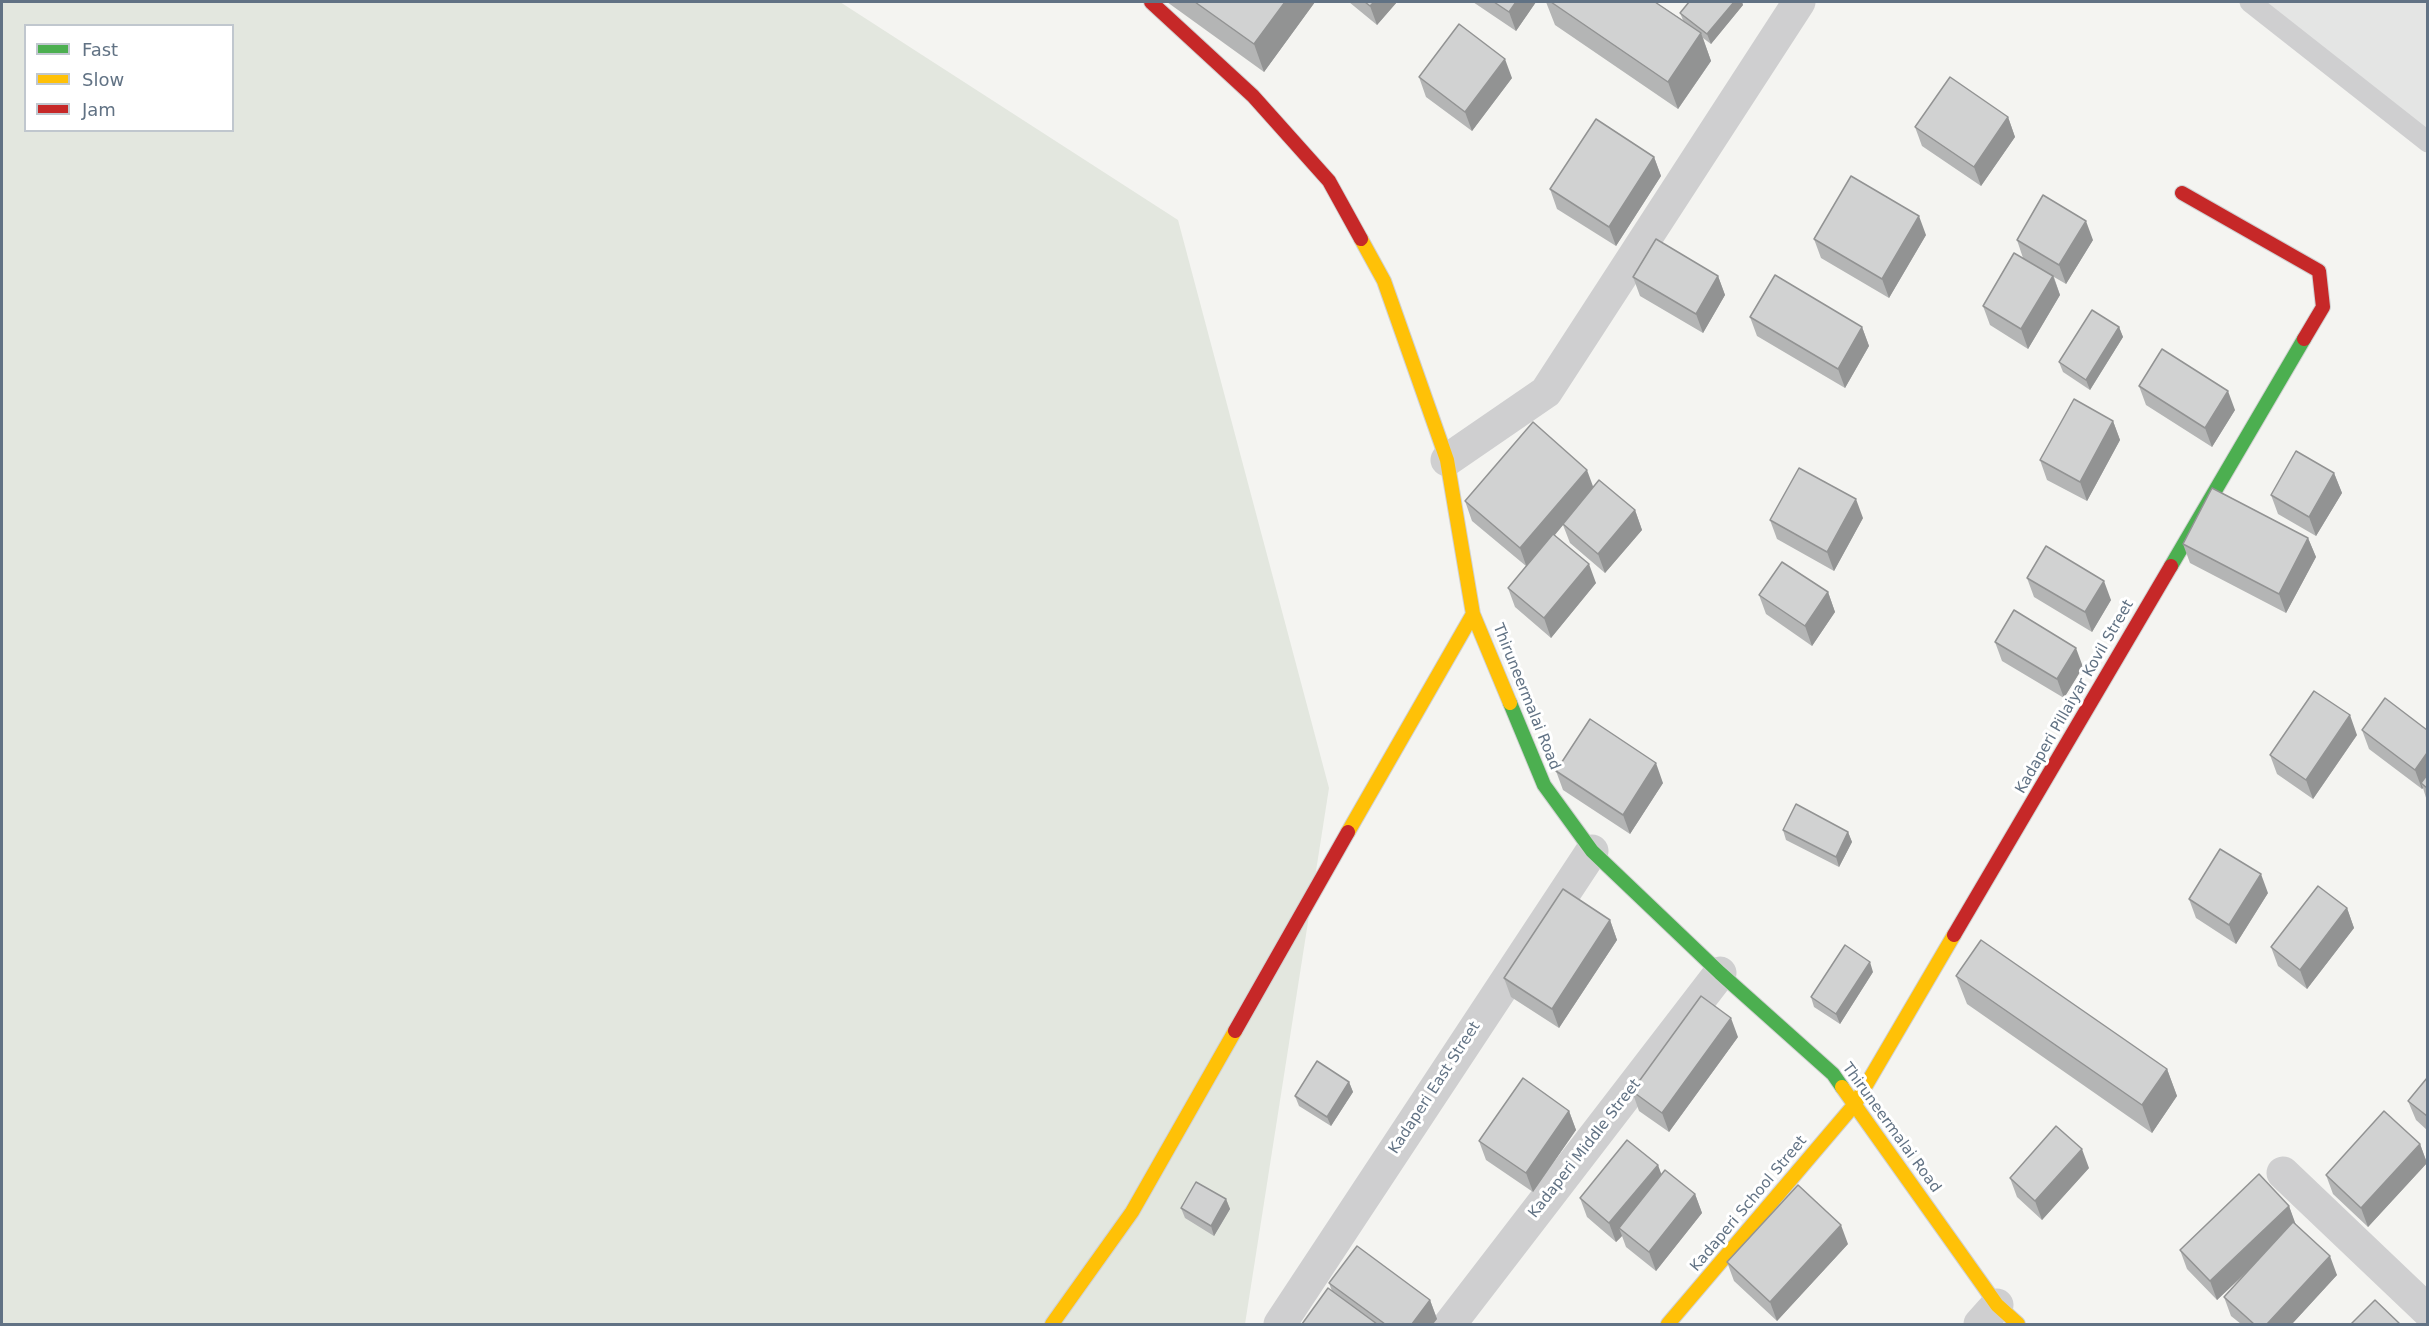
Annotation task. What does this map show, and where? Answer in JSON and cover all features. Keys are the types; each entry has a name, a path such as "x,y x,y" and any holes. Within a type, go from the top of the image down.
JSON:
{"street":[{"name":"Thiruneermalai Road","path":"1151,2 1253,96 1329,181 1384,281 1447,460 1473,614 1544,785 1592,852 1720,973 1833,1074 1999,1318"},
{"path":"1447,460 1546,392 1799,2"},
{"name":"Kadaperi Pillaiyar Kovil Street","path":"1855,1104 2323,307 2319,271 2182,193"},
{"path":"1052,1324 1132,1212 1473,614"},
{"name":"Kadaperi East Street","path":"1280,1324 1592,852"},
{"name":"Kadaperi Middle Street","path":"1450,1324 1720,973"},
{"name":"Kadaperi School Street","path":"1668,1324 1855,1104"},
{"path":"2283,1173 2427,1311"}],"lane":[{"path":"2250,2 2427,142"}],"shaded area":[{"path":"2,2 840,2 1178,220 1329,788 1245,1324 2,1324"},
{"path":"2262,2 2427,2 2427,129"}],"building":[{"path":"1195,2 1285,2 1254,44"},
{"path":"1494,2 1516,2 1509,12"},
{"path":"1551,2 1655,2 1701,33 1668,82"},
{"path":"1689,2 1734,2 1707,34 1680,13"},
{"path":"1459,24 1505,59 1465,112 1419,77"},
{"path":"1950,77 2008,117 1974,167 1915,127"},
{"path":"1596,119 1654,157 1609,227 1550,189"},
{"path":"1851,176 1919,216 1882,279 1814,239"},
{"path":"2043,195 2086,221 2059,265 2017,240"},
{"path":"1656,239 1718,276 1696,314 1633,277"},
{"path":"2014,253 2053,276 2021,329 1983,306"},
{"path":"1775,275 1862,327 1838,369 1750,317"},
{"path":"2092,310 2119,327 2086,380 2059,362"},
{"path":"2162,349 2228,391 2205,428 2139,386"},
{"path":"2074,399 2113,421 2080,482 2040,460"},
{"path":"1533,422 1587,470 1520,548 1465,501"},
{"path":"2296,451 2334,473 2309,517 2271,495"},
{"path":"1799,468 1856,499 1827,552 1770,520"},
{"path":"1599,480 1635,510 1598,554 1563,524"},
{"path":"2212,488 2308,538 2279,594 2183,544"},
{"path":"1553,534 1589,564 1544,618 1508,588"},
{"path":"2046,546 2104,581 2085,612 2027,578"},
{"path":"1782,562 1828,592 1805,626 1759,595"},
{"path":"2014,610 2076,648 2057,679 1995,642"},
{"path":"2314,691 2350,715 2306,780 2270,755"},
{"path":"2385,698 2427,730 2427,753 2415,770 2362,730"},
{"path":"1590,719 1656,763 1623,815 1556,771"},
{"path":"2427,775 2427,788 2421,783"},
{"path":"1796,804 1848,832 1836,857 1783,830"},
{"path":"2220,849 2261,874 2229,925 2189,899"},
{"path":"2318,886 2347,908 2300,970 2271,947"},
{"path":"1563,889 1610,920 1552,1009 1504,978"},
{"path":"1981,940 2167,1069 2142,1105 1956,976"},
{"path":"1845,945 1870,962 1836,1014 1811,997"},
{"path":"1701,996 1731,1018 1662,1113 1632,1091"},
{"path":"1317,1061 1349,1082 1327,1117 1295,1096"},
{"path":"1523,1078 1569,1111 1526,1173 1479,1141"},
{"path":"2427,1078 2427,1116 2408,1101"},
{"path":"2384,1111 2420,1144 2361,1208 2326,1175"},
{"path":"2056,1126 2082,1149 2035,1201 2010,1178"},
{"path":"1627,1140 1658,1165 1609,1223 1580,1198"},
{"path":"1665,1170 1695,1194 1649,1252 1619,1228"},
{"path":"2259,1174 2289,1206 2210,1281 2180,1250"},
{"path":"1196,1182 1226,1199 1211,1226 1181,1208"},
{"path":"1798,1185 1841,1225 1770,1302 1727,1262"},
{"path":"2293,1222 2330,1256 2267,1324 2254,1324 2224,1297"},
{"path":"1357,1246 1430,1300 1412,1324 1385,1324 1329,1283"},
{"path":"1328,1288 1377,1324 1302,1324"},
{"path":"2375,1300 2400,1324 2351,1324"}],"traffic: fast":[{"path":"2171,566 2304,339"},
{"path":"1510,703 1544,785 1592,851 1720,973 1833,1074 1842,1087"}],"traffic: slow":[{"path":"1361,239 1384,281 1447,460 1473,614 1510,703"},
{"path":"1348,832 1473,614"},
{"path":"1668,1324 1855,1104 1954,935"},
{"path":"1052,1324 1132,1212 1235,1031"},
{"path":"1842,1087 1997,1305 2018,1324"}],"traffic: jam":[{"path":"1151,2 1253,96 1329,181 1361,239"},
{"path":"2182,193 2319,271 2323,307 2304,339"},
{"path":"1954,935 2171,566"},
{"path":"1235,1031 1348,832"}]}
